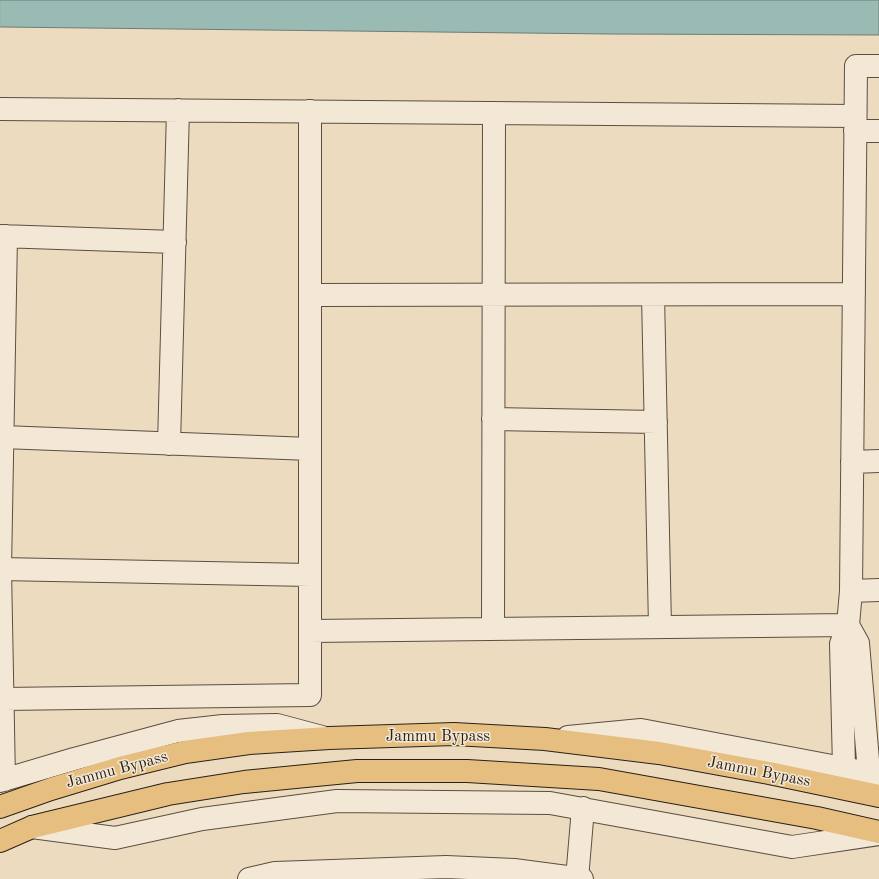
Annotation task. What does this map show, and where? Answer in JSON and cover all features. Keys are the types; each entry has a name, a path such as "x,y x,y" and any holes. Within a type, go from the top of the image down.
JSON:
{"highway":[{"name":"Jammu Bypass","path":"0,807 51,789 120,768 184,752 249,743 329,738 454,734 545,739 659,753 769,773 879,796"},
{"path":"0,841 32,827 168,794 244,782 357,771 467,771 599,779 816,818 879,833"}],"street":[{"path":"844,767 841,644 848,625 851,591 856,66 879,66"},
{"path":"0,109 494,113 855,123 879,131"},
{"path":"169,444 178,110"},
{"path":"3,699 310,695 310,111"},
{"path":"493,629 494,113"},
{"path":"175,242 3,236 3,438 0,570 3,699 2,781 74,759 178,731 223,726 277,725 329,738"},
{"path":"310,294 854,294"},
{"path":"653,295 660,627"},
{"path":"493,419 656,422"},
{"path":"3,438 310,449"},
{"path":"852,462 879,461"},
{"path":"0,570 310,575"},
{"path":"851,591 879,590"},
{"path":"310,631 848,625"},
{"path":"545,739 641,730 844,767 874,774 873,747 858,643 848,625"},
{"path":"32,827 115,838 202,819 337,800 550,803 792,847 879,833"},
{"path":"250,879 275,873 322,875 447,873 514,870 579,879 583,808"}],"water":[{"path":"0,0 879,0 879,35 610,34 0,27"}]}
